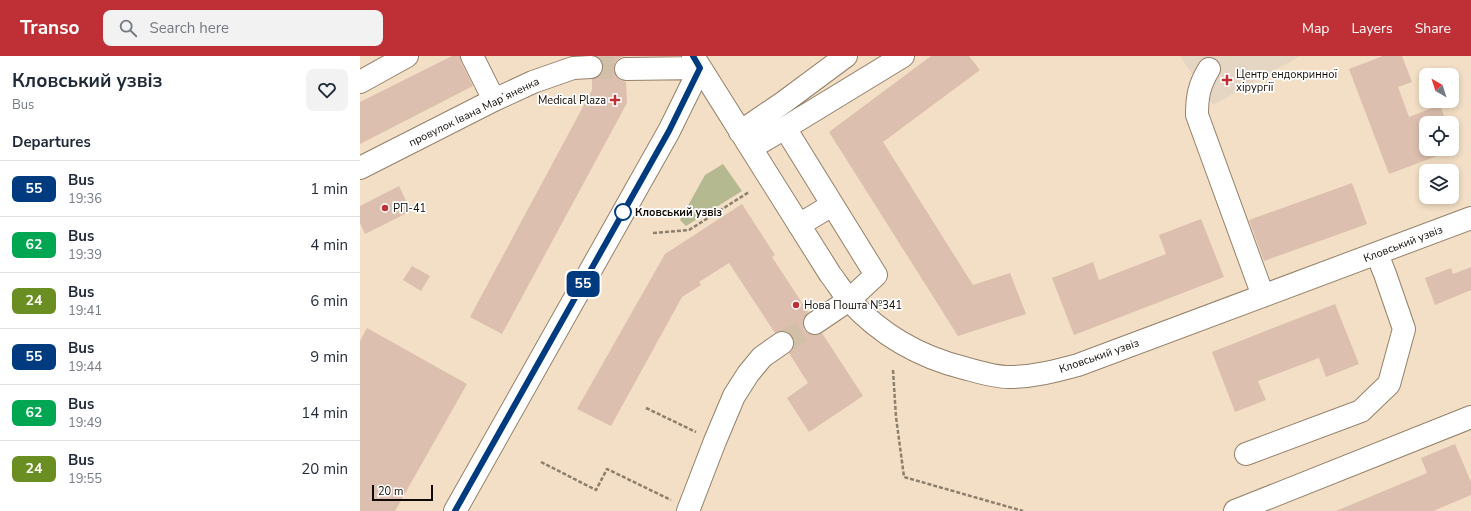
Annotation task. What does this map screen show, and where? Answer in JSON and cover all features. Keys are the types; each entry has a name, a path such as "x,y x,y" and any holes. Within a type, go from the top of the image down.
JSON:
{"street":[{"path":"360,82 407,56"},
{"path":"472,56 494,100"},
{"path":"746,140 784,102 846,56"},
{"path":"746,140 785,128 903,56"},
{"path":"455,511 665,137 697,62 626,69"},
{"name":"Кловський узвіз","path":"697,62 830,274 849,300 868,319 891,337 921,354 946,364 968,370 1008,377 1044,374 1078,366 1471,218"},
{"name":"провулок Івана Марʼяненка","path":"360,168 494,100 576,64"},
{"path":"1209,69 1201,82 1197,100 1197,116 1263,296"},
{"path":"785,128 876,275 849,300 822,319"},
{"path":"799,225 832,205"},
{"path":"1246,454 1361,411 1389,384 1404,329 1377,254"},
{"path":"688,510 734,396 748,374 762,357 782,343"},
{"path":"1235,511 1471,417"}],"path":[{"path":"653,233 689,230 749,192"},
{"path":"893,370 896,417 904,477 1024,511"},
{"path":"646,408 715,441"},
{"path":"541,462 596,490 607,469 688,510"}],"shaded area":[{"name":"Центр ендокринної хірургії","path":"1180,56 1300,56 1213,105"}],"green space":[{"path":"723,164 742,191 686,226 680,220 705,175"}],"building":[{"path":"452,56 460,56 461,62 473,86 360,144 360,102"},
{"path":"597,56 626,56 619,58 615,63 614,69 616,76 620,80 626,82 627,103 502,334 470,317 592,90 592,79 598,77 602,72 603,66 601,60"},
{"path":"931,56 969,56 980,70 883,142 973,285 1010,273 1026,314 958,336 829,132"},
{"path":"1383,56 1402,56 1412,82 1398,87 1409,117 1432,108 1441,108 1444,116 1419,116 1419,156 1437,156 1389,174 1349,69"},
{"path":"1352,183 1367,224 1264,261 1249,220"},
{"name":"РП-41","path":"399,186 411,211 365,234 360,223 360,206"},
{"path":"742,204 775,255 772,257 808,312 804,318 804,330 810,334 816,335 822,333 863,396 809,432 787,398 808,383 789,353 793,348 794,342 792,336 787,332 781,331 775,333 729,263 699,282 701,285 682,297 611,426 577,409 665,254"},
{"path":"1201,219 1224,277 1074,335 1052,278 1093,262 1099,280 1166,254 1159,235"},
{"path":"412,266 430,276 421,291 403,280"},
{"path":"1471,267 1471,290 1435,305 1425,278 1451,268 1453,274"},
{"path":"1335,304 1359,364 1326,377 1319,358 1258,381 1266,400 1235,412 1212,352"},
{"path":"367,328 467,384 395,511 360,511 360,341"},
{"path":"1455,444 1471,482 1471,495 1433,511 1336,511 1427,473 1421,458"}],"tunnel":[{"path":"591,67 626,69"},
{"path":"782,343 815,323"}],"bus line":[{"name":"55","path":"455,511 669,131 700,68 693,56"}],"place":[{"name":"Центр ендокринної хірургії","path":"1227,80"},
{"name":"Medical Plaza","path":"615,100"},
{"name":"РП-41","path":"385,208"},
{"name":"Кловський узвіз","path":"623,212"},
{"name":"Нова Пошта №341","path":"796,305"}]}
